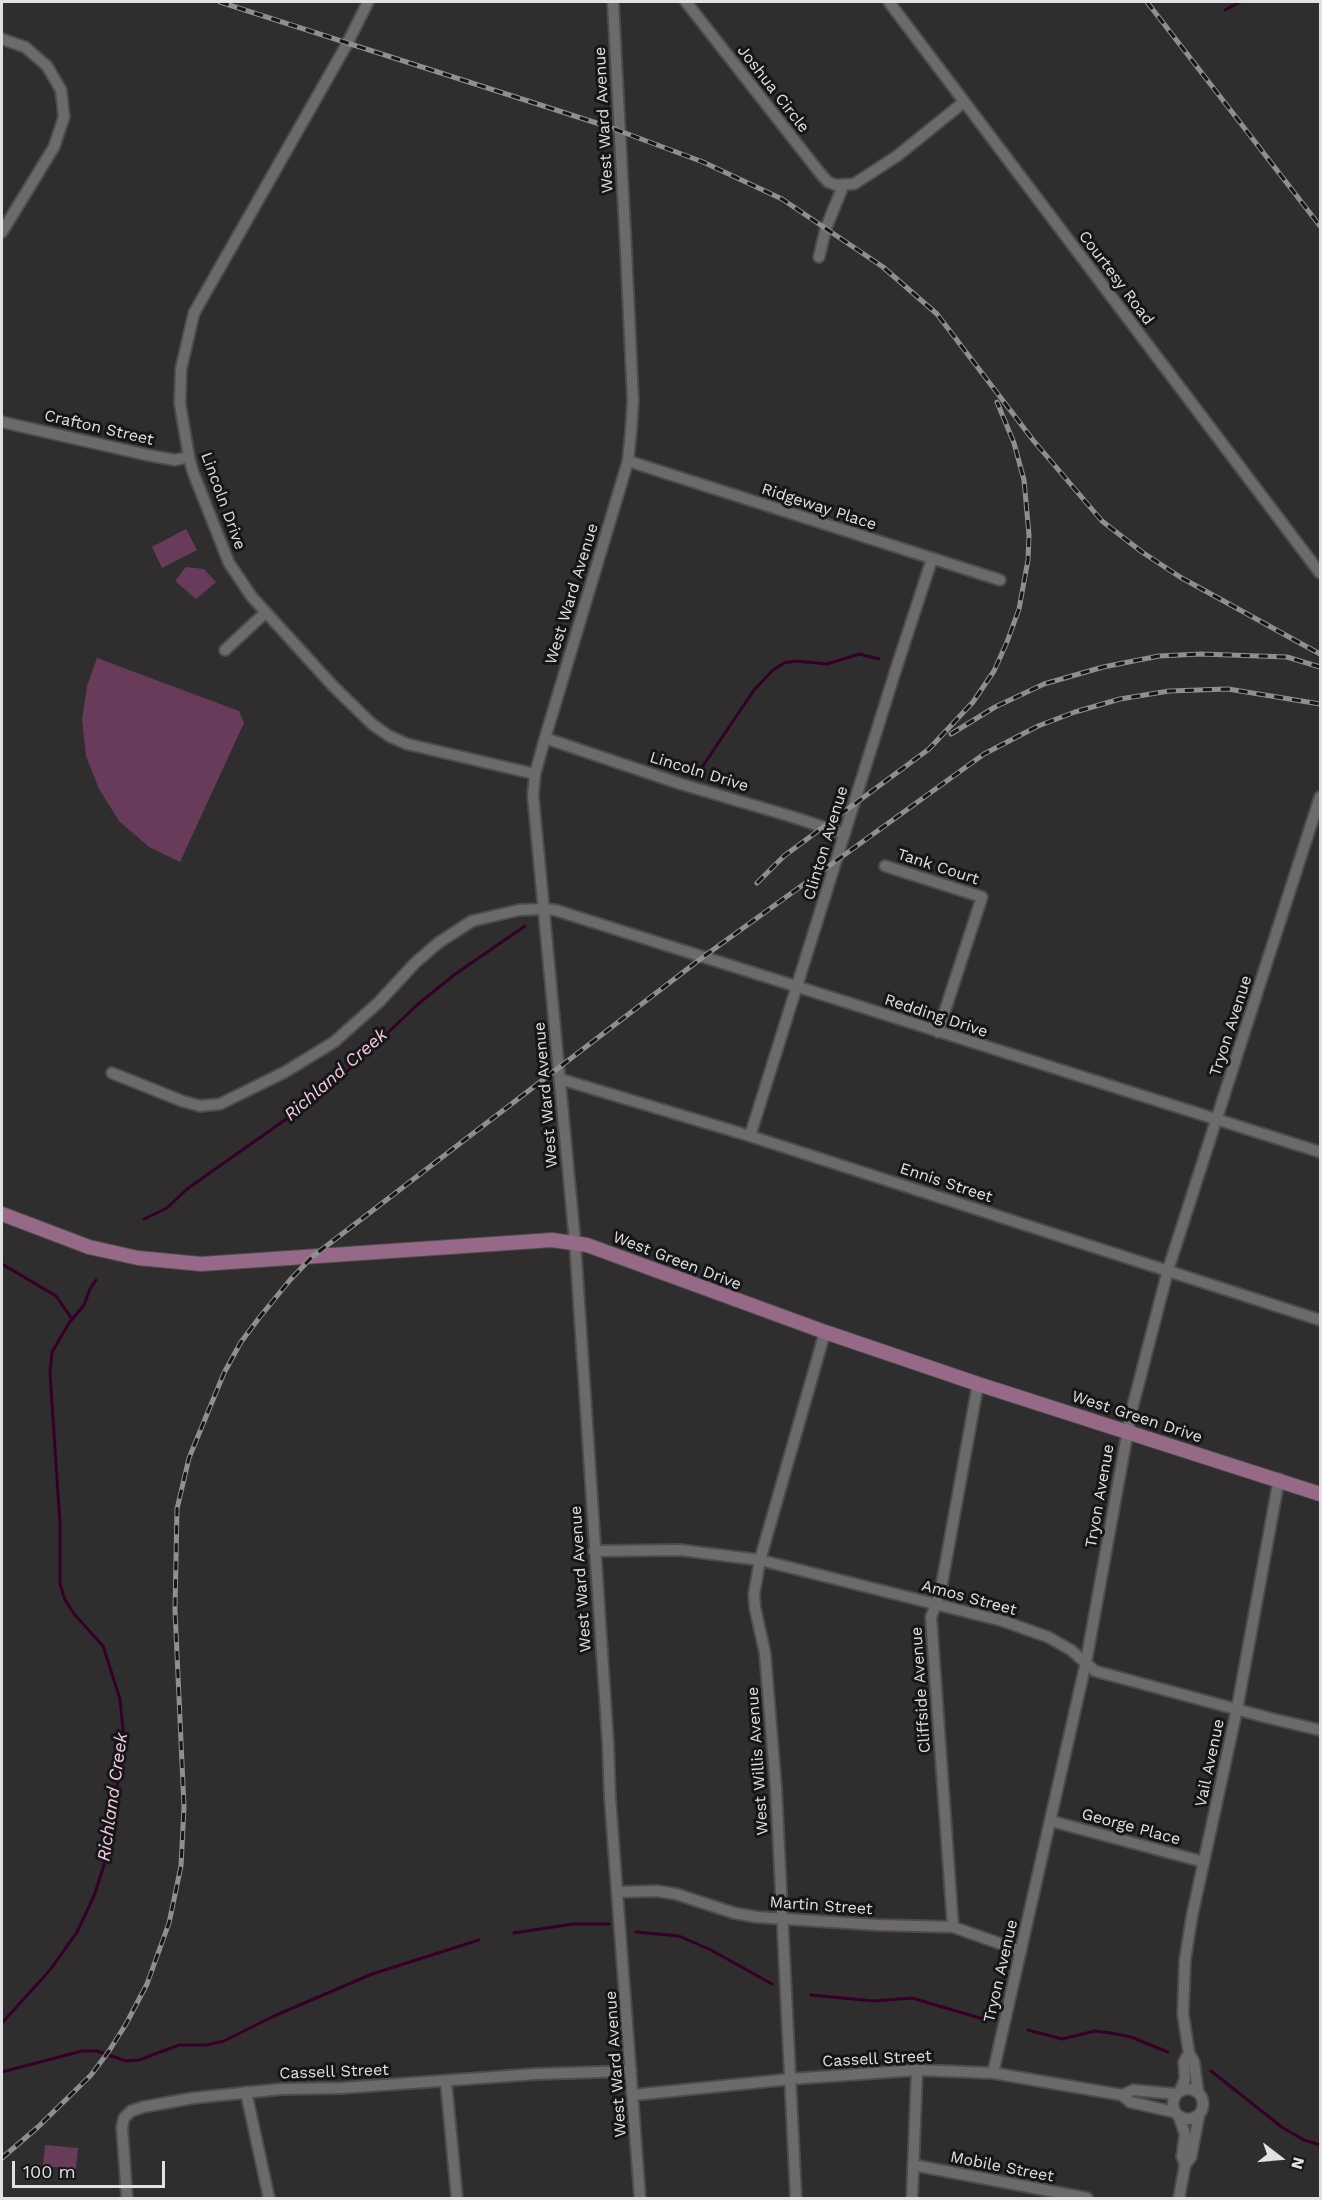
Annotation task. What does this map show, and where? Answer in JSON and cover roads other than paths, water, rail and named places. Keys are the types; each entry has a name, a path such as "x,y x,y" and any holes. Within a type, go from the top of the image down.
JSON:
{"main road":[{"name":"West Green Drive","path":"2,1214 89,1247 138,1258 201,1264 552,1240 575,1242 825,1332 978,1384 1280,1479 1320,1494"}],"street":[{"name":"Lincoln Drive","path":"368,2 347,44 194,313 181,369 180,404 189,458 229,563 265,613 372,724 389,736 407,744 535,774"},
{"name":"West Ward Avenue","path":"613,2 633,401 628,461 545,738 535,774 533,795 575,1242 610,1798 640,2199"},
{"name":"Joshua Circle","path":"686,2 820,173 828,182 843,186"},
{"name":"Courtesy Road","path":"889,2 1320,573"},
{"path":"2,39 25,47 47,66 61,90 64,117 54,147 2,232"},
{"path":"819,257 826,228 843,186 854,184 897,156 964,102"},
{"name":"Crafton Street","path":"2,422 147,455 175,460 189,458"},
{"name":"Ridgeway Place","path":"628,461 1000,580"},
{"name":"Clinton Avenue","path":"750,1136 932,560"},
{"path":"225,650 265,613"},
{"name":"Lincoln Drive","path":"545,738 681,784 844,834"},
{"name":"Tryon Avenue","path":"993,2073 1086,1662 1127,1432 1168,1270 1320,797"},
{"name":"Tank Court","path":"885,866 982,897 938,1032"},
{"name":"Redding Drive","path":"112,1073 182,1101 200,1106 219,1104 285,1072 334,1042 378,1003 438,943 472,921 519,910 543,909 555,910 1320,1152"},
{"name":"Ennis Street","path":"560,1079 750,1136 1320,1320"},
{"name":"West Willis Avenue","path":"796,2199 783,1918 769,1696 765,1653 755,1608 755,1586 760,1560 825,1332"},
{"name":"Cliffside Avenue","path":"953,1927 932,1617 937,1605 978,1384"},
{"name":"Vail Avenue","path":"1198,2092 1194,2061 1189,2054 1183,2014 1185,1960 1191,1916 1237,1708 1280,1479"},
{"name":"Amos Street","path":"594,1551 680,1550 760,1560 1003,1621 1048,1637 1071,1650 1095,1671 1320,1730"},
{"name":"George Place","path":"1051,1821 1204,1862"},
{"name":"Martin Street","path":"618,1892 657,1891 676,1894 734,1913 878,1925 953,1927 1021,1951"},
{"name":"Vail Avenue","path":"1178,2093 1185,2079 1185,2062 1189,2054"},
{"path":"912,2199 917,2070"},
{"name":"Cassell Street","path":"633,2095 790,2079 917,2070 993,2073 1122,2095 1130,2102 1177,2114"},
{"name":"Cassell Street","path":"127,2199 122,2127 124,2118 130,2111 193,2098 282,2089 342,2088 536,2074 631,2071"},
{"path":"446,2082 457,2199"},
{"path":"1179,2199 1185,2165 1191,2157 1199,2115 1203,2106 1198,2092 1189,2089 1178,2093 1172,2103 1185,2134 1182,2156 1185,2165"},
{"name":"Cassell Street","path":"1122,2095 1133,2090 1178,2093"},
{"path":"246,2092 269,2199"},
{"path":"1177,2114 1189,2120 1199,2115"},
{"name":"Mobile Street","path":"913,2165 1086,2199"}],"waterway":[{"path":"1225,10 1240,2"},
{"name":"Richland Creek","path":"696,776 754,690 773,670 784,663 796,661 827,664 859,654 879,659"},
{"name":"Richland Creek","path":"144,1219 167,1208 187,1189 316,1098 417,1005 454,975 525,926"},
{"path":"2,1264 56,1296 72,1319"},
{"name":"Richland Creek","path":"2,2023 50,1970 77,1932 94,1896 107,1856 124,1739 120,1699 103,1646 75,1615 65,1600 60,1584 60,1524 50,1373 52,1352 69,1323 84,1305 96,1280"},
{"path":"514,1933 573,1924 609,1924"},
{"path":"636,1932 679,1936 711,1950 772,1984"},
{"path":"2,2072 82,2051 97,2051 126,2061 139,2060 179,2045 206,2045 224,2041 274,2016 372,1974 479,1940"},
{"path":"811,1995 874,2001 912,1998 983,2019"},
{"path":"1028,2030 1062,2039 1095,2031 1111,2033 1131,2037 1168,2052"},
{"path":"1211,2071 1283,2128 1304,2140 1320,2145"}],"railway":[{"path":"220,2 609,127 703,162 782,199 883,267 937,314 1033,440 1102,521 1142,552 1180,577 1320,654"},
{"path":"1147,2 1320,226"},
{"path":"757,883 784,856 929,749 973,702 994,671 1019,609 1028,560 1029,535 1024,480 1014,443 997,402"},
{"path":"951,734 995,707 1044,684 1103,667 1159,656 1201,654 1287,657 1320,667"},
{"path":"2,2158 38,2127 91,2075 109,2051 147,1984 169,1923 181,1866 184,1807 175,1610 177,1509 189,1458 224,1373 241,1342 290,1280 312,1257 703,957 984,754 1038,726 1075,712 1120,699 1169,691 1228,689 1320,704"}]}
